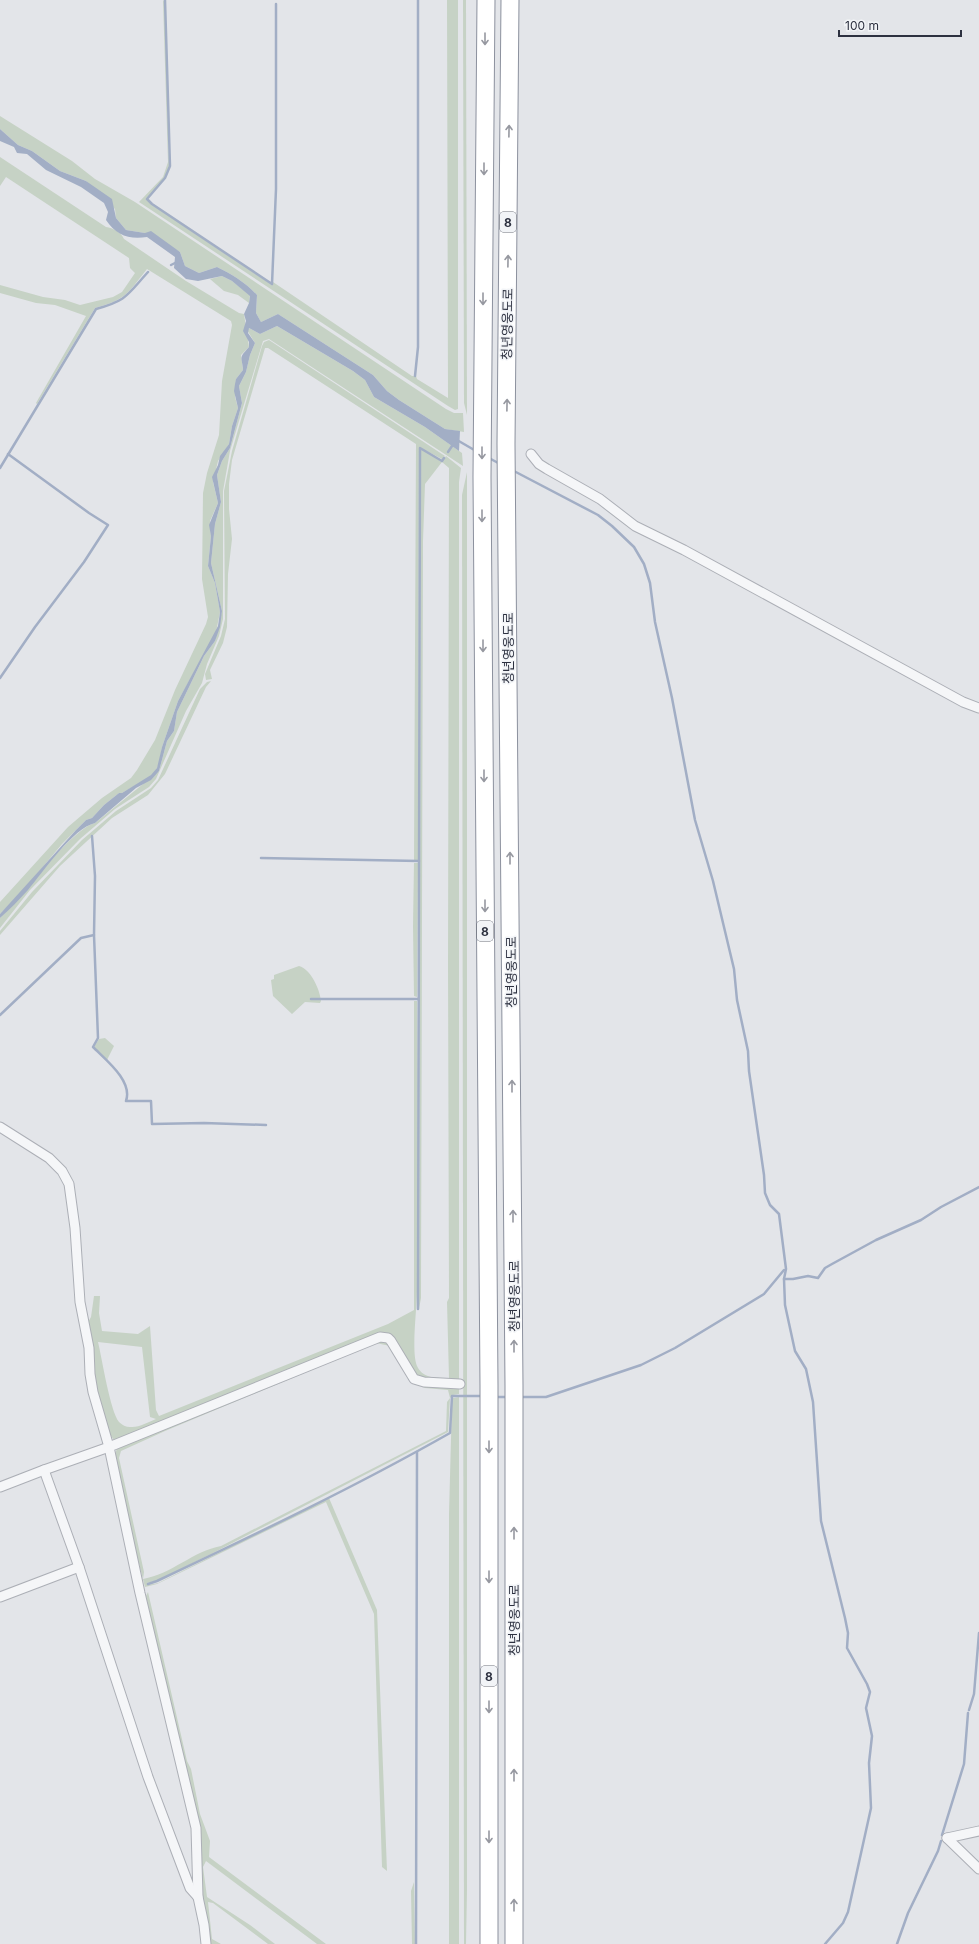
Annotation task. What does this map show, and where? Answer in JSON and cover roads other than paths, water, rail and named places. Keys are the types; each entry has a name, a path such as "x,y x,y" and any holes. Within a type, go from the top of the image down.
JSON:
{"highway":[{"name":"청년영웅도로","path":"486,0 482,477 489,1385 489,1944"},
{"name":"청년영웅도로","path":"510,0 506,492 514,1386 514,1944"}],"street":[{"path":"531,454 539,464 600,499 635,526 684,550 963,702 979,708"},
{"path":"0,1127 49,1158 62,1170 69,1184 76,1235 80,1302 89,1348 90,1374 93,1392 109,1447 140,1593 196,1828 198,1897 204,1925 206,1944"},
{"path":"0,1487 109,1447 380,1337 391,1340 414,1379 424,1382 460,1384"},
{"path":"44,1470 79,1567 148,1777 190,1888 198,1897"},
{"path":"0,1597 79,1567"},
{"path":"979,1831 947,1838 979,1869"}],"water":[{"path":"0,129 18,145 32,151 60,171 86,181 112,199 116,218 126,230 145,233 151,231 180,252 185,266 199,273 217,267 243,283 257,295 256,313 261,322 278,314 373,375 387,391 399,400 445,429 460,431 459,451 425,427 374,397 365,380 353,371 277,326 260,334 249,328 248,333 255,343 250,355 246,372 239,386 242,403 230,448 222,461 217,475 221,502 215,524 211,563 222,611 220,627 215,641 204,656 177,712 174,731 167,741 159,771 151,780 136,788 95,823 77,833 59,852 28,890 0,918 0,914 86,820 92,818 104,805 119,793 122,793 151,775 157,768 162,747 178,701 218,626 220,612 215,583 208,566 211,536 209,525 218,503 212,477 218,465 220,456 229,444 232,426 238,408 234,391 236,379 243,370 242,356 249,347 249,342 243,331 246,321 244,314 249,303 250,296 232,281 222,276 198,281 186,279 174,268 175,257 147,237 134,238 119,233 106,220 108,212 104,203 81,187 46,170 27,154 17,153 14,147 0,141"}],"waterway":[{"path":"165,0 170,166 165,178 147,199 152,204 272,284 276,189 276,4"},
{"path":"415,376 418,347 418,0"},
{"path":"171,265 175,263"},
{"path":"0,468 96,309 115,303 126,296 148,272"},
{"path":"457,440 476,451"},
{"path":"448,452 452,446"},
{"path":"418,1309 420,448 442,461 444,458"},
{"path":"0,678 35,627 84,562 108,525 89,513 8,454"},
{"path":"489,458 500,464"},
{"path":"512,470 598,515 634,547 644,564 650,583 655,622 672,698 695,820 713,881 734,969 737,1000 748,1051 749,1071 764,1175 765,1193 770,1205 779,1214 786,1269 784,1279 785,1305 795,1351 806,1369 813,1402 821,1521 845,1618 848,1633 847,1648 870,1692 866,1708 872,1736 869,1763 871,1808 848,1912 843,1923 825,1944"},
{"path":"0,1015 81,938 94,935 95,876 92,836"},
{"path":"261,858 419,861"},
{"path":"94,935 98,1038 93,1047 117,1071 122,1079 126,1086 126,1101 151,1101 152,1124 204,1123 266,1125"},
{"path":"311,999 418,999"},
{"path":"784,1279 808,1276 818,1278 825,1268 832,1264 876,1240 921,1220 941,1207 979,1187"},
{"path":"521,1397 546,1397 641,1365 675,1348 764,1294 784,1270"},
{"path":"148,1584 305,1510 450,1433 452,1396 484,1396"},
{"path":"495,1397 508,1397"},
{"path":"416,1944 417,1452"},
{"path":"969,1710 974,1694 979,1633"},
{"path":"942,1835 964,1764 968,1713"},
{"path":"897,1944 908,1913 938,1851 941,1841"}]}
